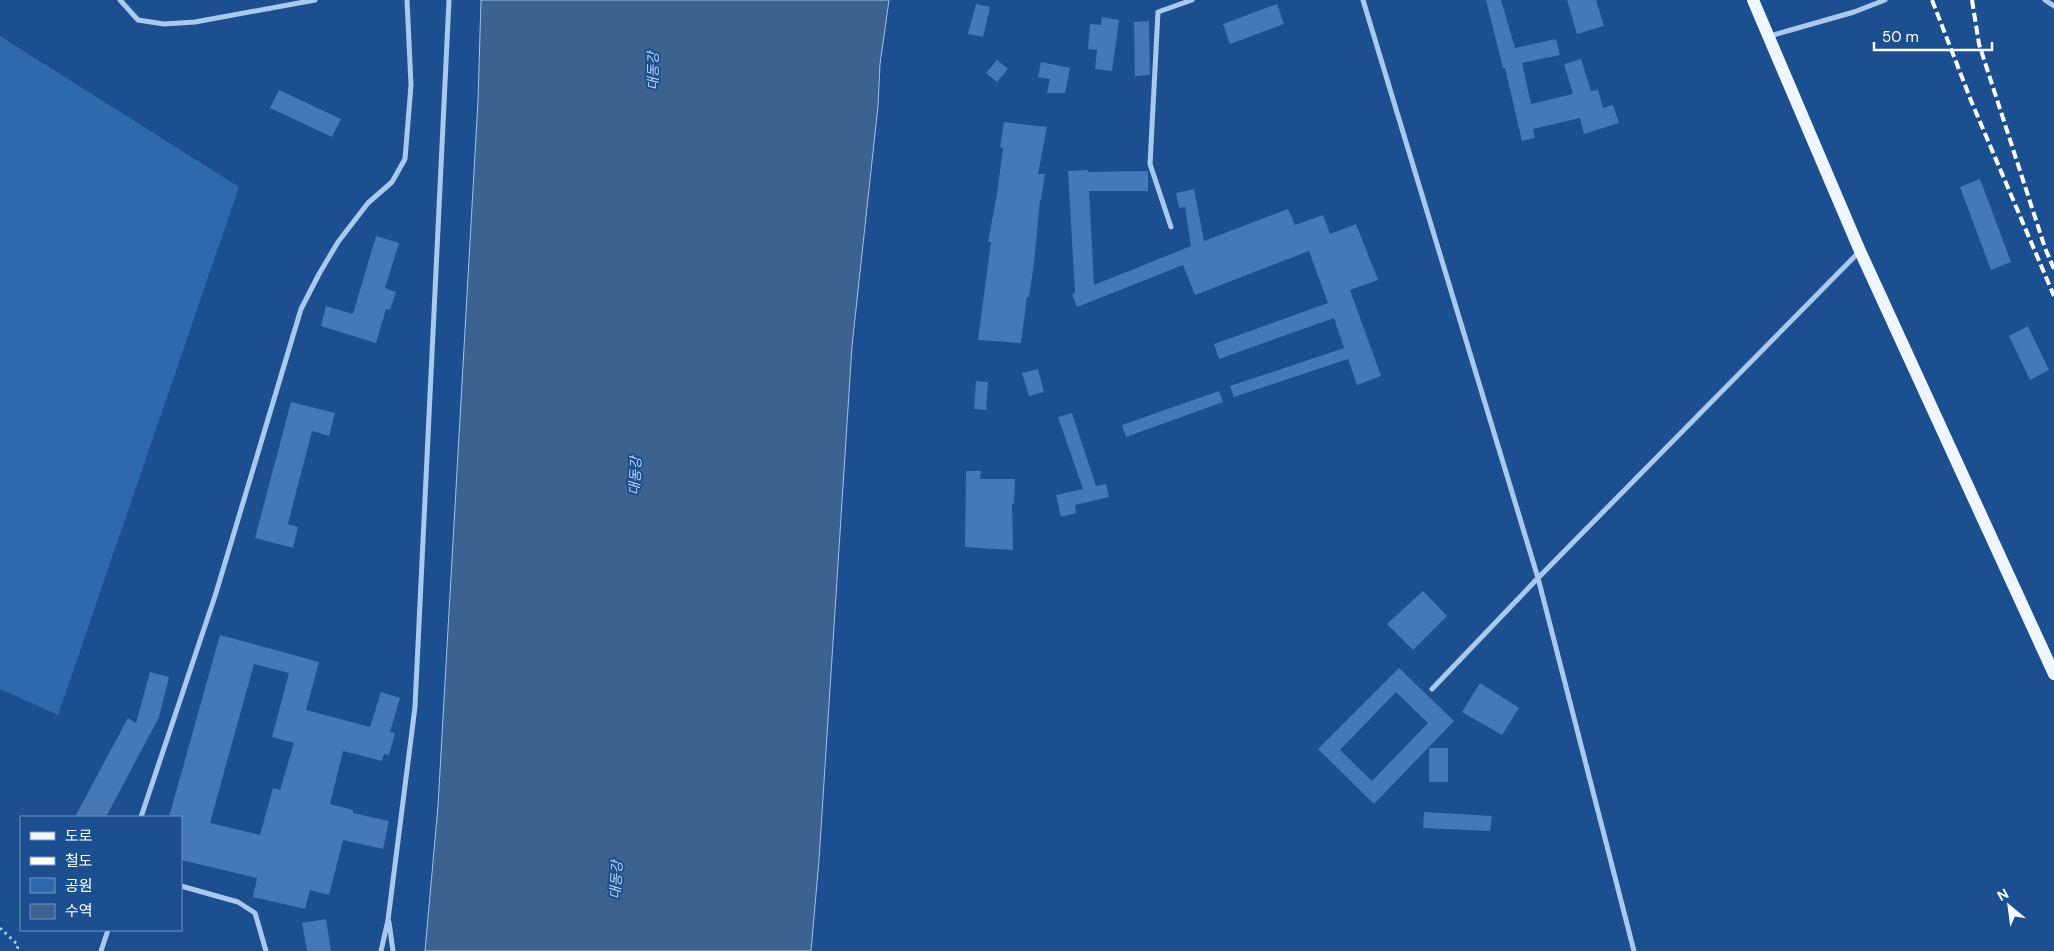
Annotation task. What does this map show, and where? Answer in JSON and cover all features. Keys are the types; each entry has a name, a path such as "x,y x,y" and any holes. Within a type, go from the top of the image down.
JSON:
{"main road":[{"path":"1753,0 1860,251 2054,674"}],"street":[{"path":"120,0 138,20 164,24 195,22 315,0"},
{"path":"141,816 216,593 301,309 338,242 368,202 392,182 405,159 411,85 407,0"},
{"path":"381,951 388,920 415,707 449,0"},
{"path":"1171,227 1150,164 1158,12 1192,0"},
{"path":"1363,0 1538,578 1634,951"},
{"path":"1767,36 1854,12 1885,0"},
{"path":"2045,0 2054,6"},
{"path":"1432,689 1538,578 1860,251"},
{"path":"182,886 238,902 255,913 266,951"},
{"path":"388,920 394,951"},
{"path":"103,951 108,931"}],"path":[{"path":"0,928 18,945 17,951"}],"green space":[{"path":"0,36 239,187 58,715 0,689"}],"water":[{"name":"대동강","path":"481,0 889,0 880,64 878,106 852,346 819,860 811,951 425,951 438,806 478,101"}],"building":[{"path":"1486,0 1501,0 1515,48 1556,39 1560,55 1522,63 1531,104 1573,94 1564,64 1581,59 1591,91 1598,90 1603,108 1613,105 1619,123 1584,134 1580,118 1533,129 1535,138 1522,141 1505,68 1503,68"},
{"path":"1567,0 1596,0 1604,26 1577,34"},
{"path":"976,4 990,7 983,37 968,34"},
{"path":"1277,4 1284,24 1230,44 1223,24"},
{"path":"1102,17 1119,20 1112,71 1095,69 1097,50 1088,49 1090,24 1101,25"},
{"path":"1149,21 1150,75 1135,76 1134,22"},
{"path":"997,60 1008,69 997,82 986,73"},
{"path":"1041,62 1070,68 1065,93 1047,93 1050,79 1038,77"},
{"path":"279,90 341,119 332,137 270,108"},
{"path":"1004,122 1047,127 1038,174 1045,174 1040,200 1034,264 1029,297 1027,297 1021,343 978,340 991,242 988,242 1003,148 1000,147"},
{"path":"1088,170 1088,172 1148,171 1148,191 1089,191 1094,285 1191,246 1185,207 1179,208 1176,193 1194,189 1204,241 1288,209 1295,225 1323,215 1330,234 1356,224 1378,280 1350,290 1381,376 1357,385 1348,359 1234,397 1230,386 1344,348 1334,318 1219,359 1214,344 1328,303 1309,251 1195,295 1183,265 1077,307 1072,294 1075,293 1068,171"},
{"path":"1980,179 2011,262 1991,270 1960,187"},
{"path":"376,236 399,243 385,288 396,292 390,310 386,309 376,343 321,326 326,306 353,314"},
{"path":"2028,326 2049,370 2030,380 2009,336"},
{"path":"1038,369 1044,392 1029,396 1022,373"},
{"path":"976,381 988,382 986,410 974,409"},
{"path":"1219,391 1223,402 1126,437 1122,425"},
{"path":"291,402 335,413 329,436 312,431 288,524 298,527 293,548 255,538"},
{"path":"1072,413 1096,486 1106,484 1109,497 1075,505 1076,513 1061,517 1056,495 1083,489 1058,417"},
{"path":"966,471 981,471 980,479 1015,479 1014,504 1012,504 1013,550 965,547"},
{"path":"1423,591 1447,616 1413,650 1387,624"},
{"path":"220,635 319,662 306,710 370,727 381,692 400,698 390,732 395,733 389,755 384,754 382,761 343,751 330,804 353,810 353,813 389,821 383,849 343,840 329,895 310,890 305,909 253,897 257,878 182,860 182,816 169,816","holes":["254,664 289,673 272,737 294,743 280,790 273,788 260,835 210,823"]},
{"path":"1399,668 1454,721 1374,804 1318,749","holes":["1396,692 1428,723 1372,781 1340,750"]},
{"path":"150,672 169,677 159,717 107,816 76,816 128,718 136,723"},
{"path":"1480,683 1519,708 1502,735 1462,712"},
{"path":"1429,748 1448,748 1448,782 1429,782"},
{"path":"1424,812 1492,816 1490,831 1423,828"},
{"path":"326,919 331,951 307,951 302,923"}],"railway":[{"path":"1932,0 1972,103 2054,296"},
{"path":"1972,0 1979,44 2045,248 2054,269"}]}
